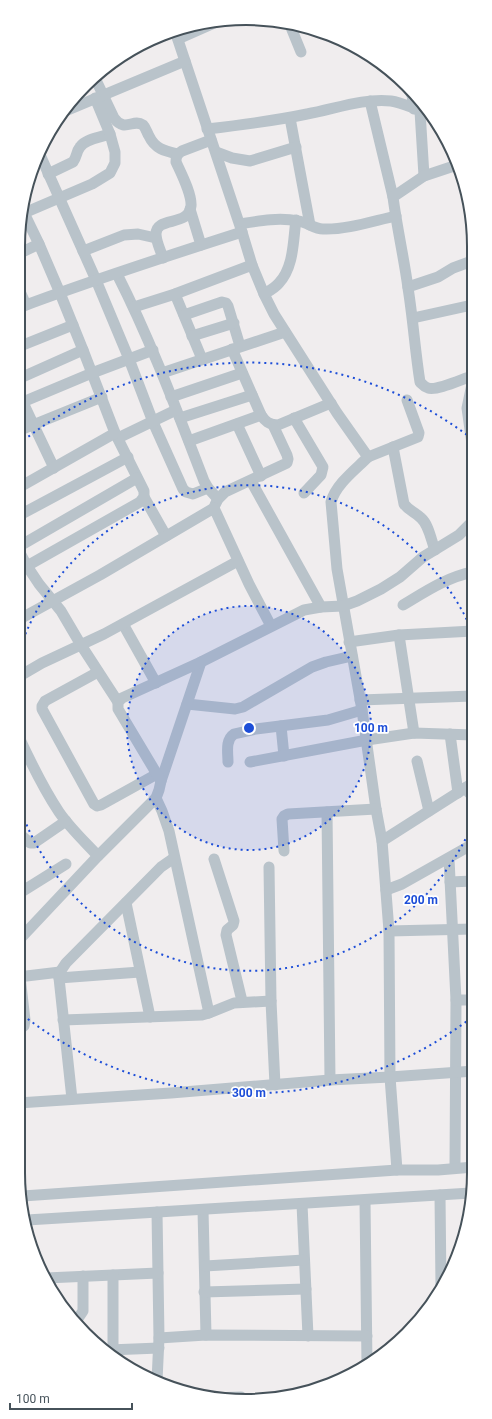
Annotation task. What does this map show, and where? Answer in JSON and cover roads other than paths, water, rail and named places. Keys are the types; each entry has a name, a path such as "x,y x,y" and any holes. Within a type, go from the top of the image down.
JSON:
{"street":[{"path":"292,30 301,52"},
{"path":"177,37 252,265 264,294 285,332 368,457"},
{"path":"74,107 185,61"},
{"path":"28,210 92,184 110,173 115,163 115,152 99,97 97,83"},
{"path":"99,97 118,123 127,126 137,123 142,124 155,146 178,154"},
{"path":"207,129 290,118 370,101 392,101 421,111 424,176"},
{"path":"370,101 393,197 413,318 420,382 429,389 467,378"},
{"path":"290,118 310,226"},
{"path":"48,174 73,162 76,159 81,145 110,134"},
{"path":"163,258 156,238 158,228 162,224 186,216 191,205 190,196 176,162 178,154 211,140"},
{"path":"216,152 232,158 250,160 296,147"},
{"path":"42,160 96,280 153,422 186,492 193,494 208,488"},
{"path":"393,197 424,176 452,167"},
{"path":"190,210 201,245"},
{"path":"25,306 60,292 201,245 241,228 267,220 296,220 305,222 317,229 325,229 345,227 396,216"},
{"path":"27,219 60,292 117,436 144,491 144,497 166,536"},
{"path":"264,294 278,284 286,274 290,263 296,220"},
{"path":"83,251 124,235 138,234 156,238"},
{"path":"25,251 39,244"},
{"path":"408,287 438,277 453,268 467,263"},
{"path":"134,307 175,294 252,265"},
{"path":"117,274 134,307 162,373 204,481 216,503 238,562 272,626"},
{"path":"175,294 202,359"},
{"path":"184,315 222,302 226,303 234,323 236,348 242,373 261,415 268,423 278,425 331,403"},
{"path":"413,318 467,306"},
{"path":"192,336 234,323"},
{"path":"25,344 73,325"},
{"path":"162,373 285,332"},
{"path":"25,376 84,350"},
{"path":"25,397 152,350"},
{"path":"171,397 242,373"},
{"path":"25,484 117,436 178,414 252,395"},
{"path":"25,428 102,397"},
{"path":"397,1170 390,1077 389,931 382,840 376,809 367,740 337,569 331,502 333,494 368,457 415,439 419,435 407,400"},
{"path":"25,408 54,468"},
{"path":"189,441 261,415"},
{"path":"294,418 323,467 321,475 304,493"},
{"path":"237,424 262,476"},
{"path":"25,616 100,575 166,536 216,503 225,492 284,466 288,459 272,425"},
{"path":"393,447 404,504 408,510 424,522 435,550"},
{"path":"25,512 128,458"},
{"path":"25,544 138,478"},
{"path":"251,481 321,607"},
{"path":"27,566 140,502 144,497"},
{"path":"118,702 122,698 201,662 304,610 321,607 343,606 357,601 394,581 423,557 459,535 467,527"},
{"path":"25,562 61,611 118,702 118,709 159,778"},
{"path":"25,673 42,663 123,624 238,562"},
{"path":"403,605 448,580 467,573"},
{"path":"123,624 156,683"},
{"path":"350,642 399,635 467,631"},
{"path":"399,635 414,733"},
{"path":"187,704 235,709 243,707 312,667 352,656"},
{"path":"25,934 98,856 156,798 160,790 159,778 201,662"},
{"path":"98,672 45,701 42,706 42,709 94,804 98,806 102,805 159,778"},
{"path":"228,762 228,743 231,736 234,734 256,729 328,720 361,705 408,698 467,696"},
{"path":"281,726 284,756"},
{"path":"250,762 367,740 414,733 467,735"},
{"path":"382,840 465,788 450,734"},
{"path":"25,748 58,810 98,856"},
{"path":"417,761 429,811"},
{"path":"156,798 166,820 209,1013"},
{"path":"284,851 282,819 288,814 376,809"},
{"path":"327,812 330,1080"},
{"path":"25,839 27,842 34,843 66,821"},
{"path":"386,890 402,884 467,848"},
{"path":"72,1099 63,1020 60,975 66,964 161,868 174,858"},
{"path":"214,859 234,920 233,925 227,930 226,935 242,1001"},
{"path":"449,859 456,1000 455,1167"},
{"path":"25,890 66,864"},
{"path":"269,867 271,1001 275,1085"},
{"path":"450,882 467,881"},
{"path":"126,903 150,1017"},
{"path":"389,931 467,929"},
{"path":"25,977 140,972"},
{"path":"456,1000 467,1000"},
{"path":"63,1020 209,1013 226,1005 242,1001 271,1001"},
{"path":"25,1102 467,1071"},
{"path":"26,1196 397,1170 438,1170 455,1167 467,1167"},
{"path":"30,1220 466,1194"},
{"path":"440,1195 441,1277"},
{"path":"365,1201 367,1358"},
{"path":"302,1204 308,1336"},
{"path":"203,1210 206,1335"},
{"path":"157,1212 158,1376"},
{"path":"205,1266 304,1260"},
{"path":"52,1278 158,1273"},
{"path":"111,1348 114,1275"},
{"path":"78,1316 83,1310 83,1276"},
{"path":"204,1292 306,1289"},
{"path":"113,1350 206,1335 367,1336"}]}
